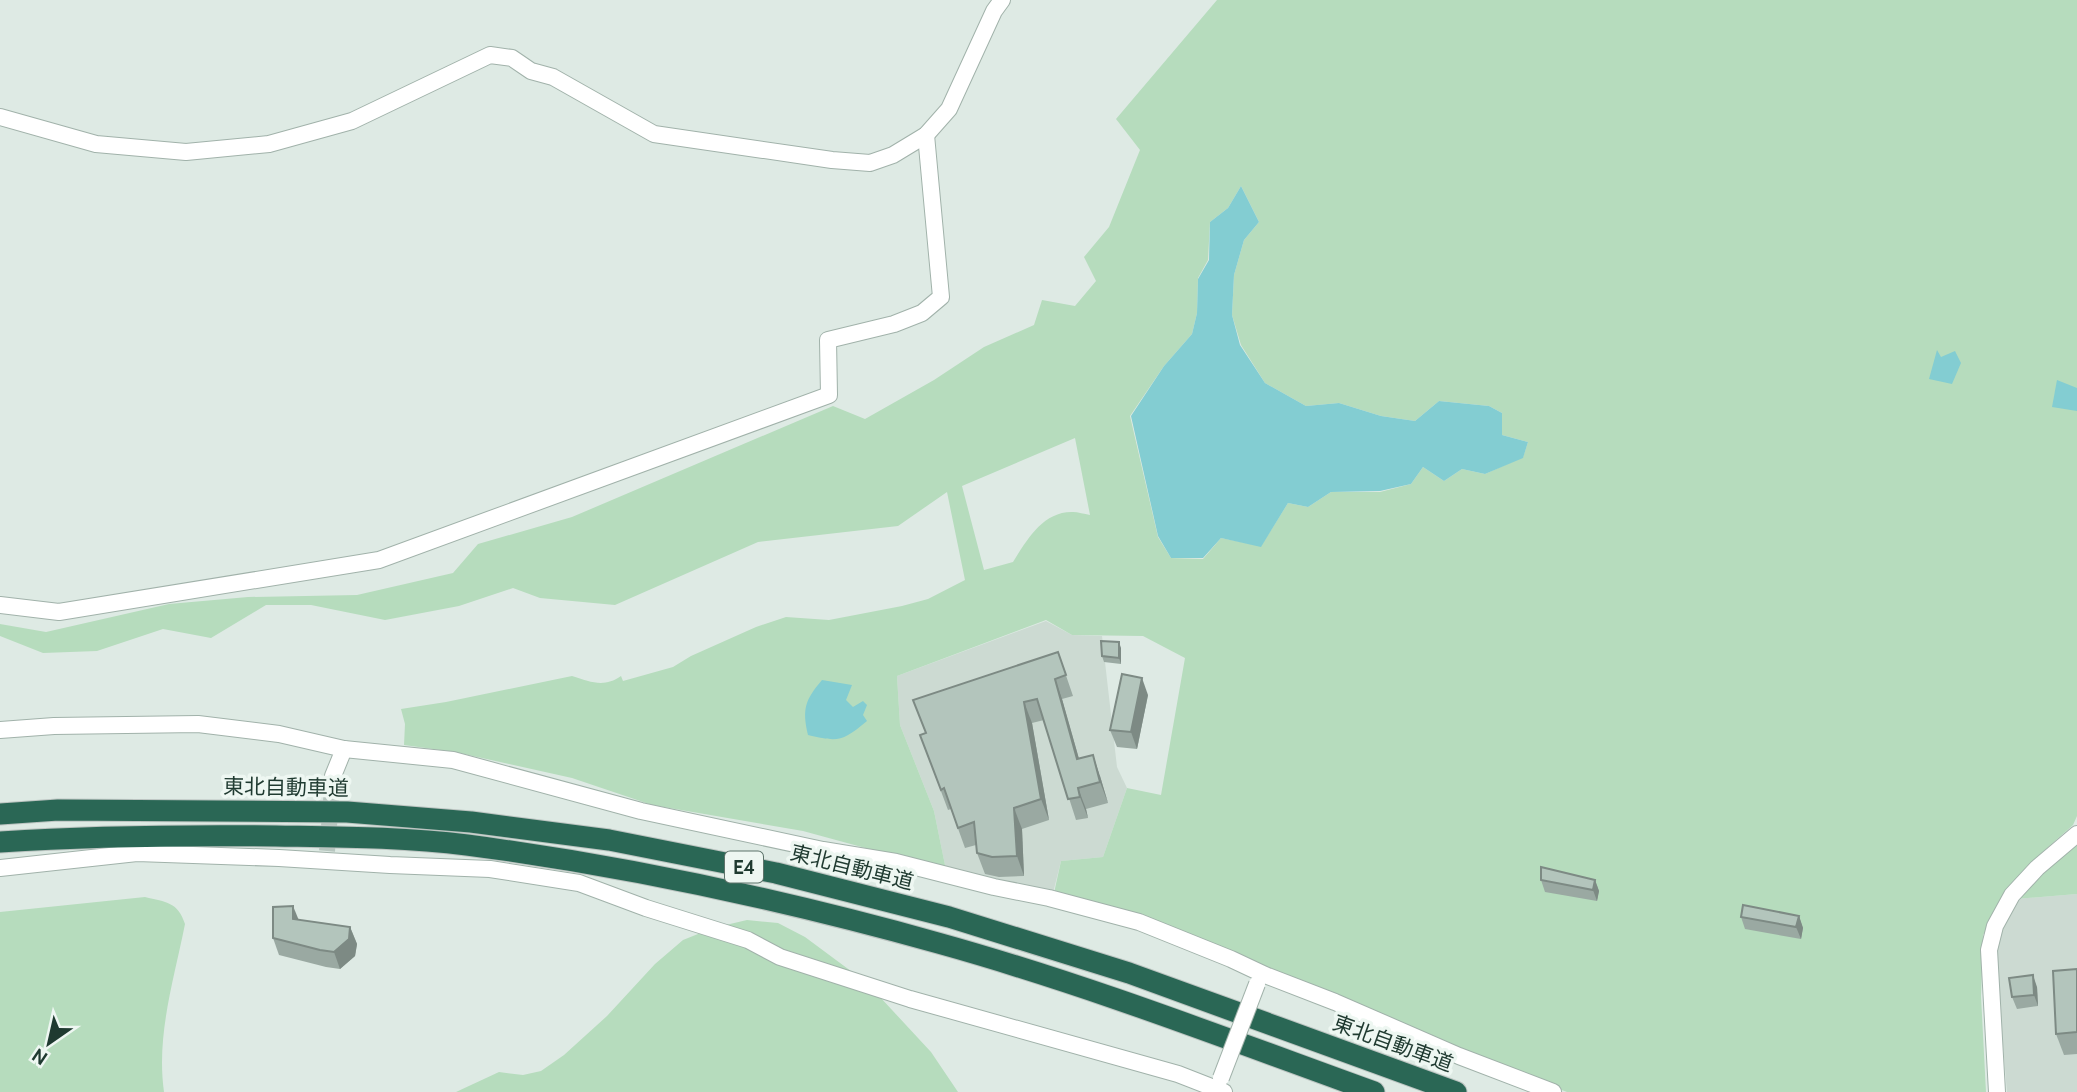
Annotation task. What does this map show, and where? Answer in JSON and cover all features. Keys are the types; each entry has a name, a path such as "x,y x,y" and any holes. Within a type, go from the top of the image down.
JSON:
{"highway":[{"name":"東北自動車道","path":"0,814 58,810 347,812 471,822 622,843 776,873 949,917 1129,973 1456,1092"},
{"name":"E4","path":"0,842 192,835 343,837 464,845 604,867 769,899 940,943 1121,1000 1374,1092"}],"street":[{"path":"0,117 96,144 186,152 270,144 352,121 490,55 512,58 531,71 554,77 654,134 870,163 893,155 926,135 949,109 994,11 1002,0"},
{"path":"0,605 59,612 379,561 829,395 828,340 894,324 922,313 941,297 926,135"},
{"path":"0,730 54,726 198,724 279,734 344,749 453,760 641,811 823,850 896,862 1139,922 1231,959 1261,980 1335,1002 1459,1056 1553,1092"},
{"path":"333,776 344,749"},
{"path":"1997,1092 1989,950 1995,926 2020,886 2077,834"},
{"path":"0,868 137,853 325,857 489,869 579,883 646,908 748,940 780,957 909,999 1223,1087 1261,980"}],"shaded area":[{"path":"1046,621 1072,635 1102,636 1117,767 1127,788 1103,857 1061,861 1053,893 946,870 934,811 900,725 897,676"},
{"path":"2077,894 2077,1092 2007,1092 1995,951 1999,928 2015,899"}],"green space":[{"path":"1217,0 2077,0 2077,816 2073,825 2027,866 1983,935 1981,996 1986,1092 1567,1092 1054,893 1061,861 1103,857 1127,788 1161,795 1185,658 1143,636 1072,635 1046,620 897,676 900,725 934,811 946,870 803,831 652,805 572,778 455,752 404,745 405,724 401,709 572,676 603,683 621,676 623,681 673,667 756,627 786,617 829,620 928,599 965,580 947,492 898,526 758,542 615,605 540,598 513,588 459,606 385,620 311,605 266,605 211,638 163,629 97,651 43,653 0,636 0,624 46,632 169,604 248,597 357,595 453,573 478,544 572,517 833,406 865,419 934,380 984,347 1034,325 1042,300 1075,306 1096,281 1084,257 1109,227 1140,150 1116,119","holes":["1241,186 1259,222 1244,240 1234,275 1232,315 1241,345 1265,383 1306,406 1339,403 1381,416 1415,421 1439,401 1489,406 1502,413 1502,435 1528,442 1523,457 1485,474 1462,469 1444,481 1423,467 1411,484 1380,492 1331,492 1308,507 1288,503 1261,546 1221,538 1203,559 1171,558 1158,537 1130,416 1164,366 1192,334 1197,313 1198,278 1208,260 1210,222 1228,208","1075,438 1090,515 1073,512 1053,516 1037,528 1013,562 984,570 962,486"]},
{"path":"2077,842 2077,894 2015,899"},
{"path":"145,897 175,907 185,924 164,1029 164,1092 0,1092 0,912"},
{"path":"747,920 778,923 805,937 867,983 931,1052 958,1092 456,1092 499,1072 523,1075 541,1071 564,1055 607,1016 655,964 683,940 713,928"}],"water":[{"path":"1241,186 1259,222 1244,240 1234,275 1232,315 1240,345 1265,383 1306,406 1339,403 1381,416 1415,421 1439,401 1489,406 1502,413 1502,435 1528,442 1523,458 1485,474 1462,469 1444,481 1423,467 1411,484 1380,491 1331,492 1308,507 1288,503 1261,547 1221,538 1203,558 1171,558 1158,536 1131,416 1164,366 1192,334 1197,313 1198,279 1209,260 1210,222 1228,208"},
{"path":"1937,350 1941,357 1955,351 1961,363 1952,384 1929,379"},
{"path":"2057,380 2077,388 2077,411 2052,407"},
{"path":"822,680 852,685 846,700 853,707 863,701 867,705 863,715 867,721 845,737 826,739 808,735 806,705"}],"building":[{"path":"1101,641 1119,642 1119,658 1102,656"},
{"path":"1058,652 1066,675 1055,679 1077,759 1093,755 1100,782 1078,788 1080,797 1068,799 1037,699 1024,702 1041,799 1014,808 1017,856 992,857 977,853 974,822 958,828 944,788 941,790 920,735 926,733 913,700"},
{"path":"1122,674 1142,678 1131,732 1110,730"},
{"path":"1541,867 1595,880 1593,890 1541,880"},
{"path":"1743,905 1799,916 1796,927 1741,917"},
{"path":"293,906 293,919 350,927 349,939 334,952 273,938 273,907"},
{"path":"2077,969 2077,1032 2056,1034 2053,971"},
{"path":"2033,975 2034,995 2012,997 2009,978"}],"tunnel":[{"path":"327,851 333,776"}]}
